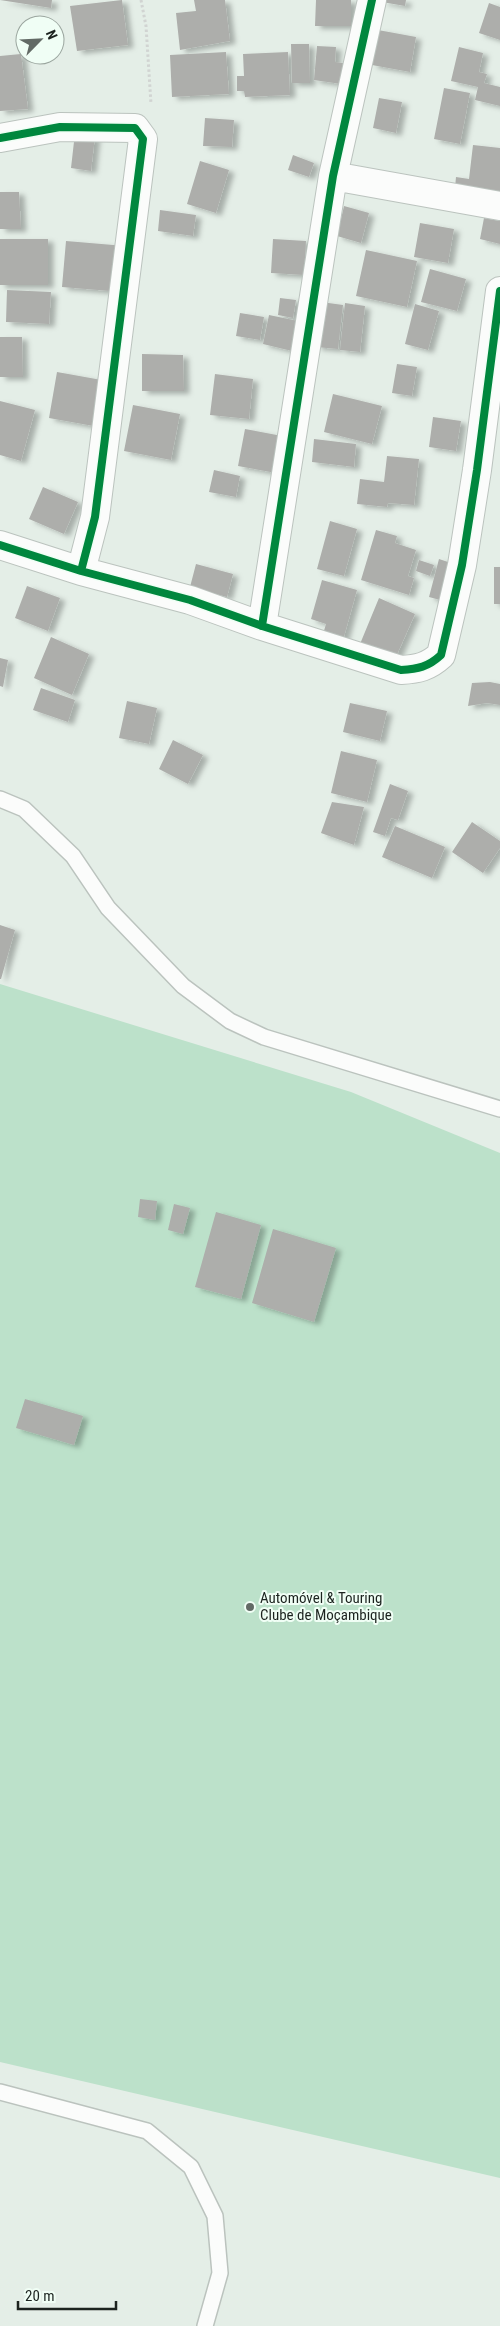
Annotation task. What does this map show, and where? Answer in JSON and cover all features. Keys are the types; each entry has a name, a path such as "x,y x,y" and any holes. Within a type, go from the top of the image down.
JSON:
{"street":[{"path":"262,626 333,176 372,0"},
{"path":"0,138 60,127 119,127 134,128 143,139 114,380 95,517 81,571"},
{"path":"333,176 500,206"},
{"path":"0,545 81,571 190,600 262,626 401,670 419,670 432,664 441,655 462,565 500,291"}],"lane":[{"path":"0,799 24,809 72,856 108,908 183,986 230,1022 264,1037 500,1110"},
{"path":"0,2092 147,2131 191,2167 215,2216 220,2273 204,2326"}],"path":[{"path":"140,133 152,119 146,26 141,0"}],"green space":[{"name":"Automóvel & Touring Clube de Moçambique","path":"0,984 351,1092 500,1153 500,2178 0,2062"}],"building":[{"path":"0,0 52,0 51,8"},
{"path":"122,0 128,45 77,51 70,6"},
{"path":"194,0 225,0 230,41 180,50 176,13 196,11"},
{"path":"316,0 351,0 351,26 315,26"},
{"path":"382,0 406,0 405,6 382,2"},
{"path":"489,3 500,7 500,40 479,33"},
{"path":"378,30 416,37 410,72 372,65"},
{"path":"291,44 309,44 310,83 292,83"},
{"path":"317,46 336,47 335,62 343,63 341,84 314,80"},
{"path":"459,47 483,53 479,72 487,74 484,83 500,87 500,106 475,100 478,87 451,81"},
{"path":"226,52 229,94 172,97 170,55"},
{"path":"288,52 290,95 245,97 244,91 237,91 237,76 244,76 243,54"},
{"path":"15,55 15,65 22,65 28,109 0,111 0,56"},
{"path":"444,88 470,93 460,144 434,139"},
{"path":"379,98 402,102 396,133 373,128"},
{"path":"205,118 234,120 232,147 203,146"},
{"path":"75,133 95,136 91,171 71,168"},
{"path":"473,145 500,148 500,202 454,198 456,177 469,179"},
{"path":"293,155 314,163 309,177 288,170"},
{"path":"200,161 229,170 216,213 187,204"},
{"path":"0,192 19,192 21,229 0,229"},
{"path":"344,206 369,213 361,243 337,236"},
{"path":"160,210 196,215 193,236 158,231"},
{"path":"484,218 500,221 500,244 480,239"},
{"path":"420,223 454,229 448,263 414,257"},
{"path":"0,239 48,239 48,285 0,285"},
{"path":"273,239 306,241 304,275 271,273"},
{"path":"66,241 125,246 122,292 62,287"},
{"path":"366,250 417,261 407,307 356,296"},
{"path":"430,269 466,279 457,311 421,302"},
{"path":"7,290 51,292 49,324 6,322"},
{"path":"280,298 296,300 293,318 278,315"},
{"path":"321,302 343,305 338,349 316,347"},
{"path":"345,303 365,306 360,352 340,350"},
{"path":"415,304 439,311 428,350 405,344"},
{"path":"240,313 264,317 260,340 236,336"},
{"path":"269,315 298,321 292,351 263,344"},
{"path":"0,337 22,337 23,377 0,377"},
{"path":"142,354 183,355 184,391 142,391"},
{"path":"397,364 417,367 412,396 392,393"},
{"path":"57,372 107,381 99,427 49,418"},
{"path":"215,374 253,379 249,419 210,415"},
{"path":"333,394 382,406 372,444 324,432"},
{"path":"0,401 35,410 21,461 0,455"},
{"path":"133,405 180,414 171,460 124,451"},
{"path":"433,417 461,421 456,451 429,447"},
{"path":"245,429 282,436 276,473 238,466"},
{"path":"314,439 356,444 354,467 312,462"},
{"path":"387,456 419,459 414,505 388,503 387,507 357,504 360,479 384,482"},
{"path":"214,470 240,476 236,497 209,492"},
{"path":"43,487 78,502 64,534 29,519"},
{"path":"330,521 357,529 344,576 317,569"},
{"path":"376,530 397,536 395,543 416,550 408,576 414,578 409,595 361,580"},
{"path":"439,559 454,564 444,601 429,597"},
{"path":"419,560 434,565 430,576 416,571"},
{"path":"196,564 233,574 227,597 190,587"},
{"path":"494,567 500,567 500,604 494,604"},
{"path":"322,580 357,590 343,640 323,634 326,624 311,619"},
{"path":"27,586 60,598 48,631 15,618"},
{"path":"379,598 415,614 395,659 360,644"},
{"path":"51,637 89,654 72,695 34,678"},
{"path":"0,658 8,660 3,687 0,686"},
{"path":"490,682 500,684 500,705 487,703 468,706 472,683"},
{"path":"41,688 75,700 68,722 33,710"},
{"path":"127,701 157,708 149,744 119,738"},
{"path":"350,703 387,711 380,741 343,732"},
{"path":"173,740 203,755 188,784 159,769"},
{"path":"341,751 377,760 367,802 331,793"},
{"path":"390,784 408,791 398,820 391,818 385,836 373,832"},
{"path":"332,802 364,807 354,845 321,833"},
{"path":"472,822 500,841 500,848 483,873 452,852"},
{"path":"395,826 445,847 432,878 382,857"},
{"path":"0,925 15,930 1,979 0,979"},
{"path":"140,1199 157,1201 155,1220 138,1217"},
{"path":"174,1204 190,1208 183,1234 168,1230"},
{"path":"216,1212 261,1225 241,1299 195,1287"},
{"path":"273,1229 336,1248 314,1322 252,1303"},
{"path":"25,1399 83,1416 74,1445 16,1428"}],"cycle path":[{"path":"262,626 333,176 372,0"},
{"path":"0,138 60,127 135,128 143,139 95,517 81,571"},
{"path":"0,545 81,571 190,600 262,626 401,670 427,665 441,655 462,565 477,470 500,291"}],"place":[{"name":"Automóvel & Touring Clube de Moçambique","path":"250,1607"}]}
